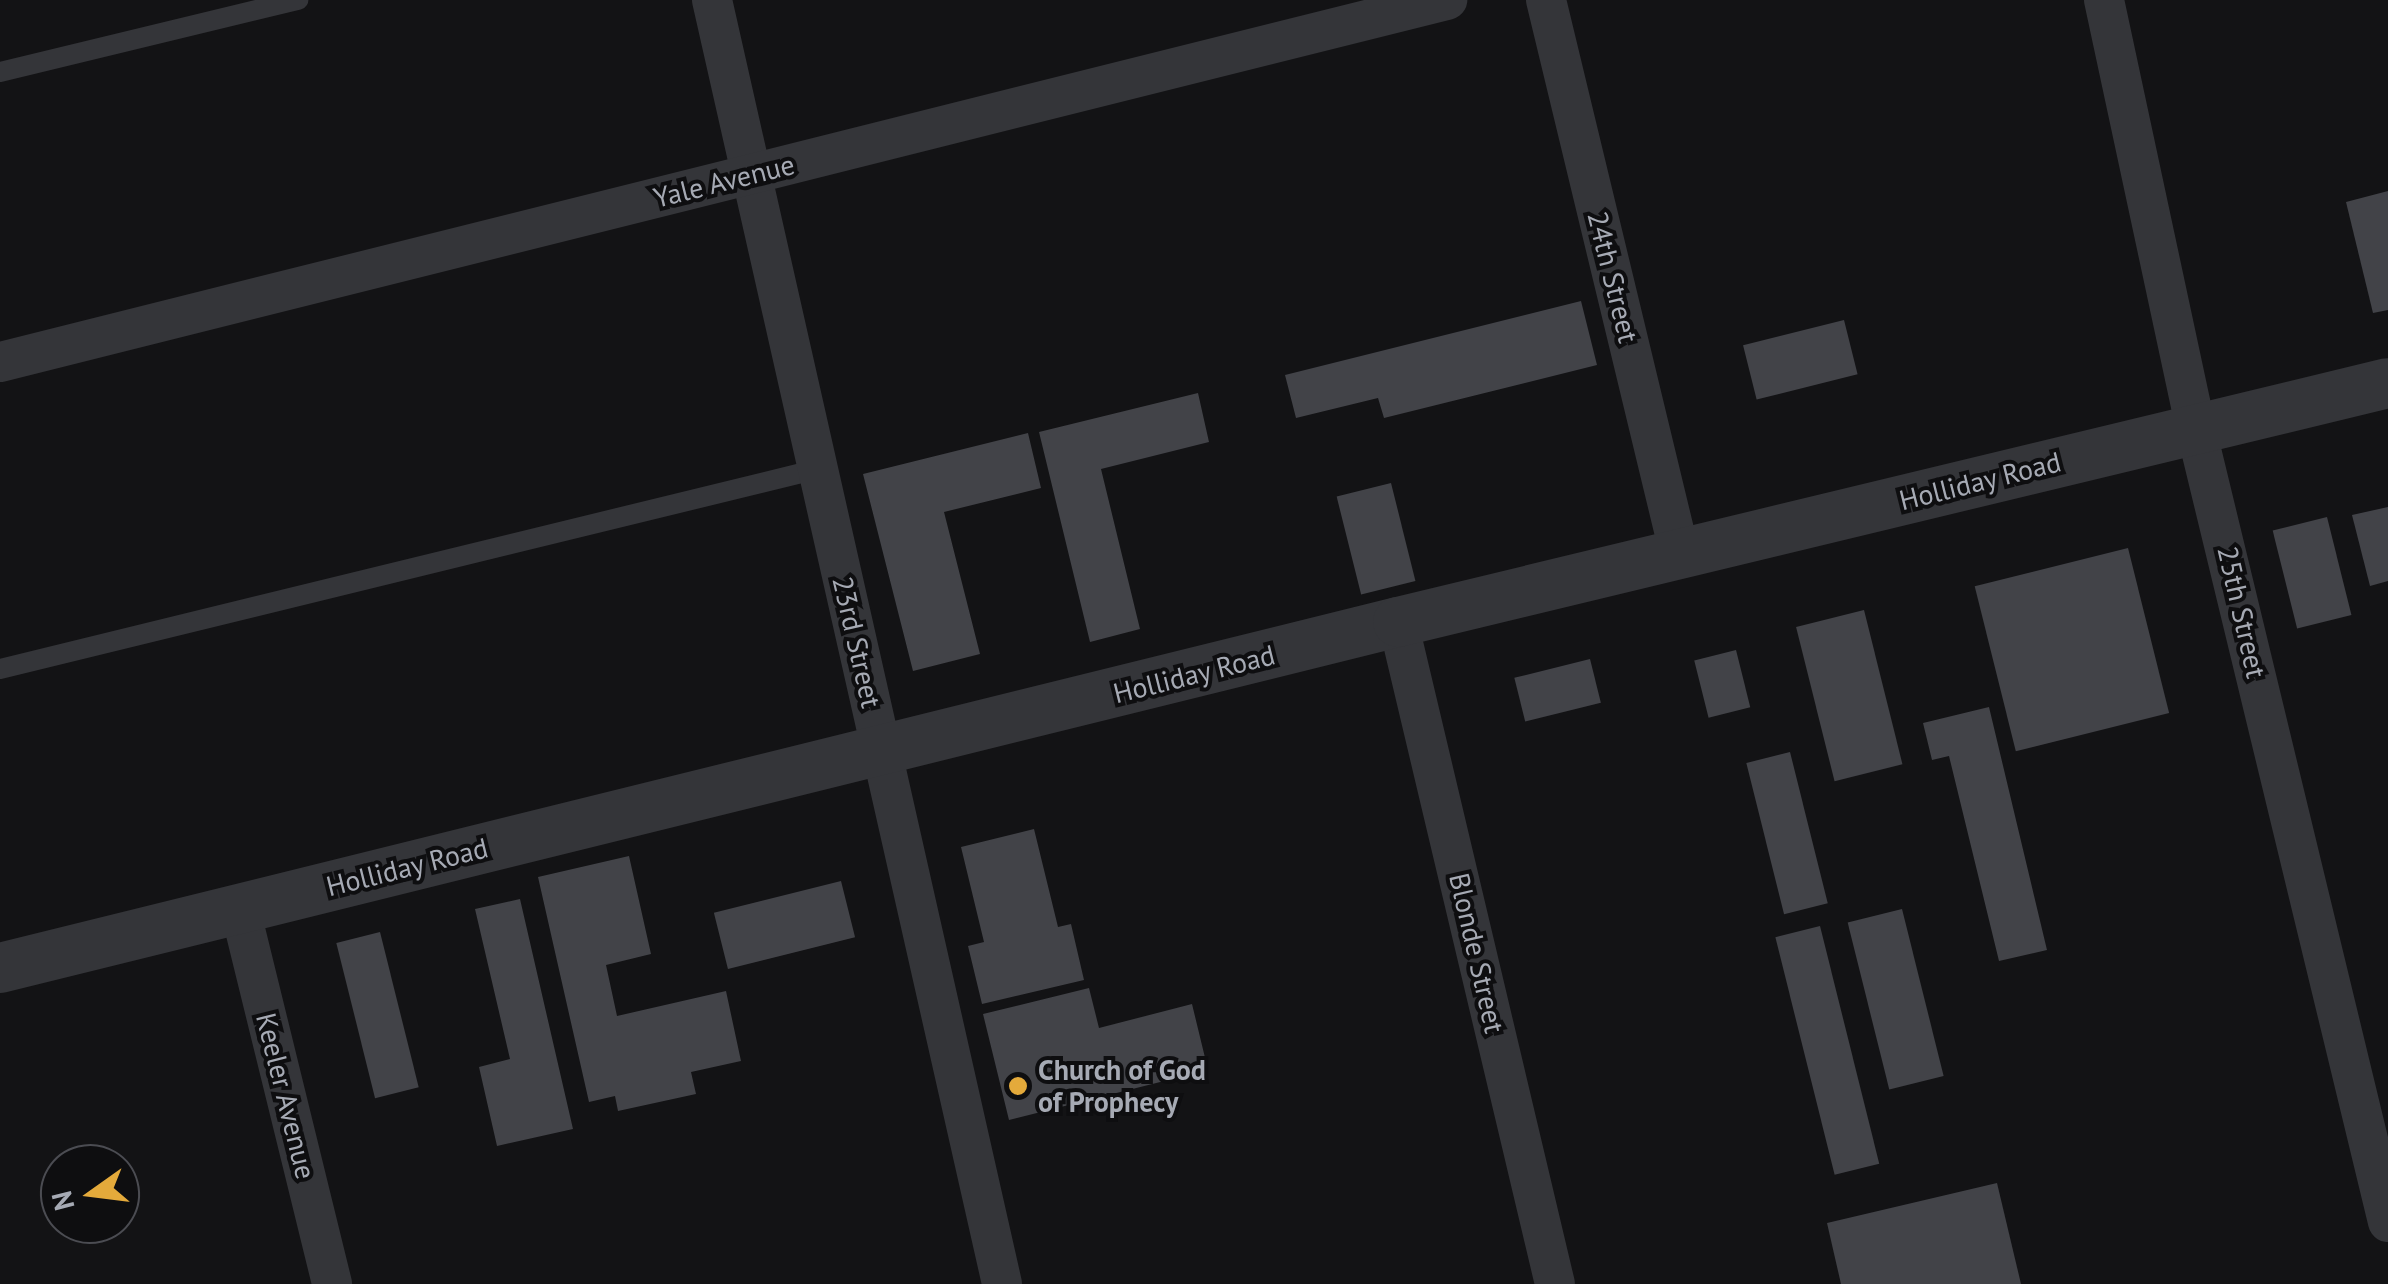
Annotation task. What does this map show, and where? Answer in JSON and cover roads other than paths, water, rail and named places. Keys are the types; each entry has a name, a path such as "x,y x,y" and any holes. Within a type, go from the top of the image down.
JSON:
{"street":[{"name":"23rd Street","path":"712,0 882,750 894,822 1002,1284"},
{"name":"Yale Avenue","path":"0,362 1447,0"},
{"name":"24th Street","path":"1546,0 1680,555"},
{"name":"25th Street","path":"2104,0 2196,429 2388,1222"},
{"name":"Holliday Road","path":"0,968 1398,622 2388,383"},
{"name":"Blonde Street","path":"1398,622 1555,1284"},
{"name":"Keeler Avenue","path":"240,908 332,1284"}],"lane":[{"path":"0,72 298,0"},
{"path":"0,669 818,469"}],"place":[{"name":"Church of God of Prophecy","path":"1018,1086"}]}
